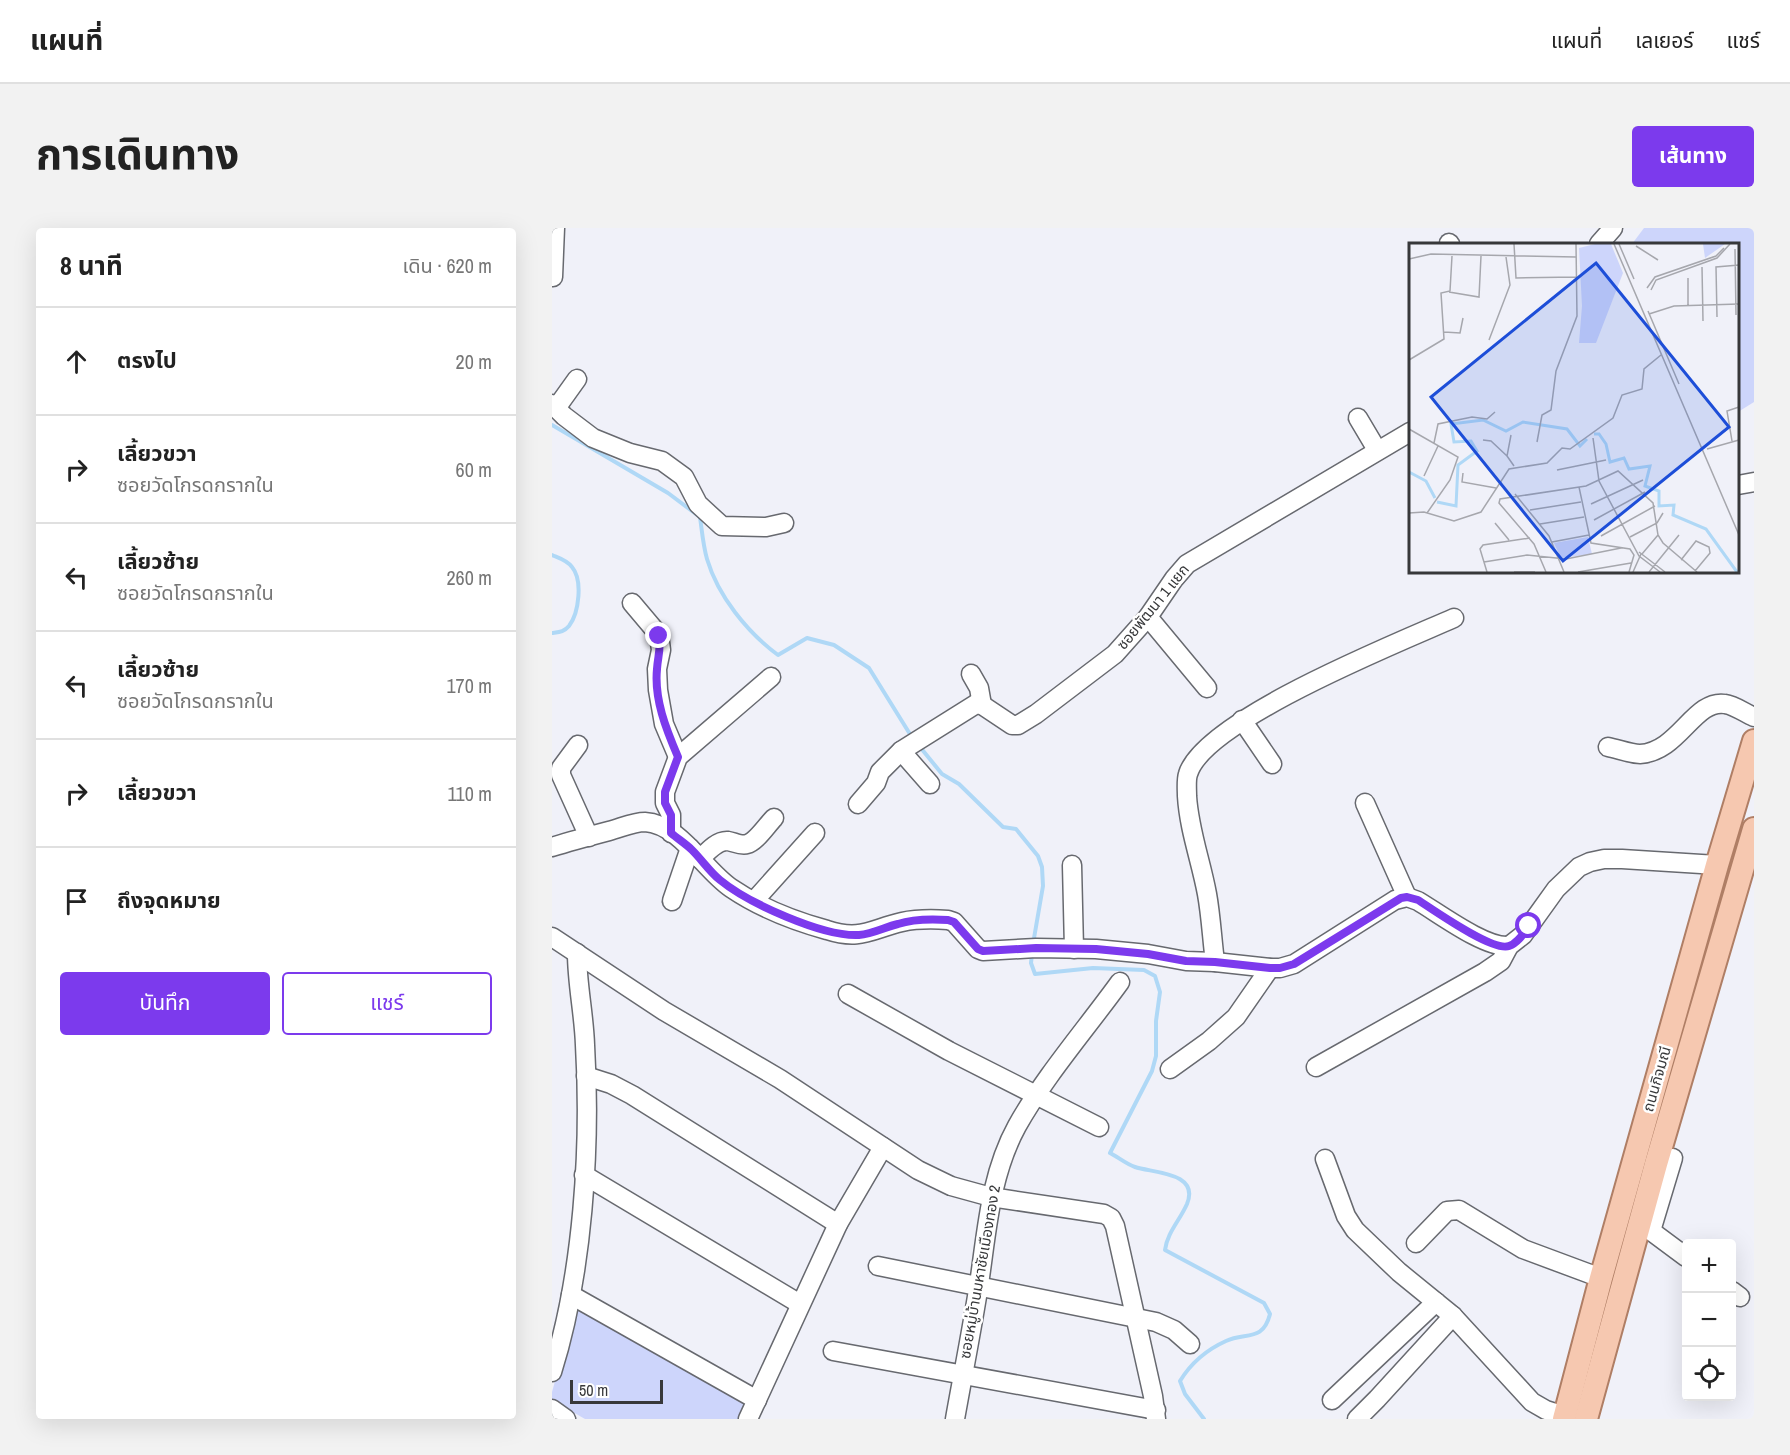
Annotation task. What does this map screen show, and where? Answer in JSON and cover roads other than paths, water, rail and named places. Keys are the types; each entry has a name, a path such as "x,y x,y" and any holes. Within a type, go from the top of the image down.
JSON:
{"main road":[{"name":"ถนนกิจมณี","path":"1572,1418 1601,1278 1754,741"},
{"name":"ถนนกิจมณี","path":"1572,1418 1645,1228 1754,828"},
{"path":"1717,865 1741,872"}],"street":[{"path":"553,277 555,228"},
{"path":"1600,243 1612,228"},
{"path":"578,379 554,405 564,416 593,438 630,453 662,461 684,477 698,504 722,526 766,528 784,523"},
{"path":"1358,418 1377,450"},
{"name":"ซอยพัฒนา 1 แยก","path":"982,705 1012,725 1021,724 1115,654 1148,617 1174,579 1196,557 1236,536 1409,433"},
{"path":"1739,485 1754,482"},
{"path":"632,603 659,636 661,650 657,669 658,690 664,724 678,757"},
{"path":"1148,617 1208,688"},
{"path":"1215,962 1207,893 1188,812 1187,775 1195,758 1242,720 1333,672 1454,618"},
{"path":"858,804 876,783 880,771 901,751 976,704 982,705 979,688 971,674"},
{"path":"671,833 671,815 665,803 665,792 678,757 771,677"},
{"path":"1608,747 1640,754 1666,746 1683,732 1700,712 1713,703 1727,704 1754,717"},
{"path":"1242,720 1272,764"},
{"path":"578,745 561,768 561,775 588,837"},
{"path":"901,751 930,784"},
{"path":"1365,803 1407,897"},
{"path":"672,901 695,853 724,840 747,844 756,839 774,818"},
{"path":"552,847 643,822 660,826 695,853 719,879 754,901 801,922 846,935 870,933 905,922 948,920 954,922 978,949 983,951 1036,948 1131,952 1186,961 1280,968 1294,964 1395,900 1407,897 1418,900 1485,941 1501,947 1509,946"},
{"path":"754,901 815,833"},
{"path":"1316,1067 1485,972 1501,960 1509,946 1523,935 1556,889 1579,867 1604,859 1717,865"},
{"path":"1072,865 1074,949"},
{"path":"552,937 664,1011 780,1079 918,1170 951,1186 991,1197 1104,1214 1111,1218 1115,1226 1156,1415 963,1374 833,1351"},
{"path":"552,1372 571,1295 577,1257 588,1114 577,953"},
{"path":"1170,1069 1209,1041 1236,1017 1270,968"},
{"name":"ซอยหมู่บ้านมหาชัยเมืองทอง 2","path":"955,1419 991,1197 1006,1150 1016,1127 1037,1094 1120,982"},
{"path":"848,994 949,1051 1099,1127"},
{"path":"586,1076 611,1084 632,1095 838,1224"},
{"path":"748,1419 838,1224 883,1147"},
{"path":"1673,1158 1645,1228 1682,1254"},
{"path":"1325,1159 1346,1216 1355,1230 1399,1272 1453,1316 1532,1402 1546,1410 1572,1418"},
{"path":"584,1175 801,1304"},
{"path":"1416,1242 1447,1211 1460,1210 1523,1249 1601,1278"},
{"path":"878,1266 1156,1322 1174,1330 1190,1344"},
{"path":"571,1295 757,1400"},
{"path":"1332,1400 1436,1302"},
{"path":"1357,1419 1453,1316"},
{"path":"552,1409 566,1419"}],"waterway":[{"path":"552,425 668,493 700,517 704,548 718,586 726,600 755,636 778,655 807,638 834,645 869,668 913,739"},
{"path":"552,555 572,567 579,588 575,613 569,626 552,633"},
{"path":"920,747 942,774 959,784 1003,827 1016,829 1038,856 1042,867 1043,886 1033,944"},
{"path":"1032,954 1031,963 1035,974 1093,968 1144,970 1155,976 1160,992 1156,1021 1156,1056 1152,1071 1110,1153 1135,1167 1173,1176 1187,1186 1189,1193 1187,1204 1171,1232 1165,1250 1264,1303 1270,1314 1263,1329 1253,1335 1233,1338 1212,1349 1194,1363 1180,1381 1185,1394 1204,1419"}]}
